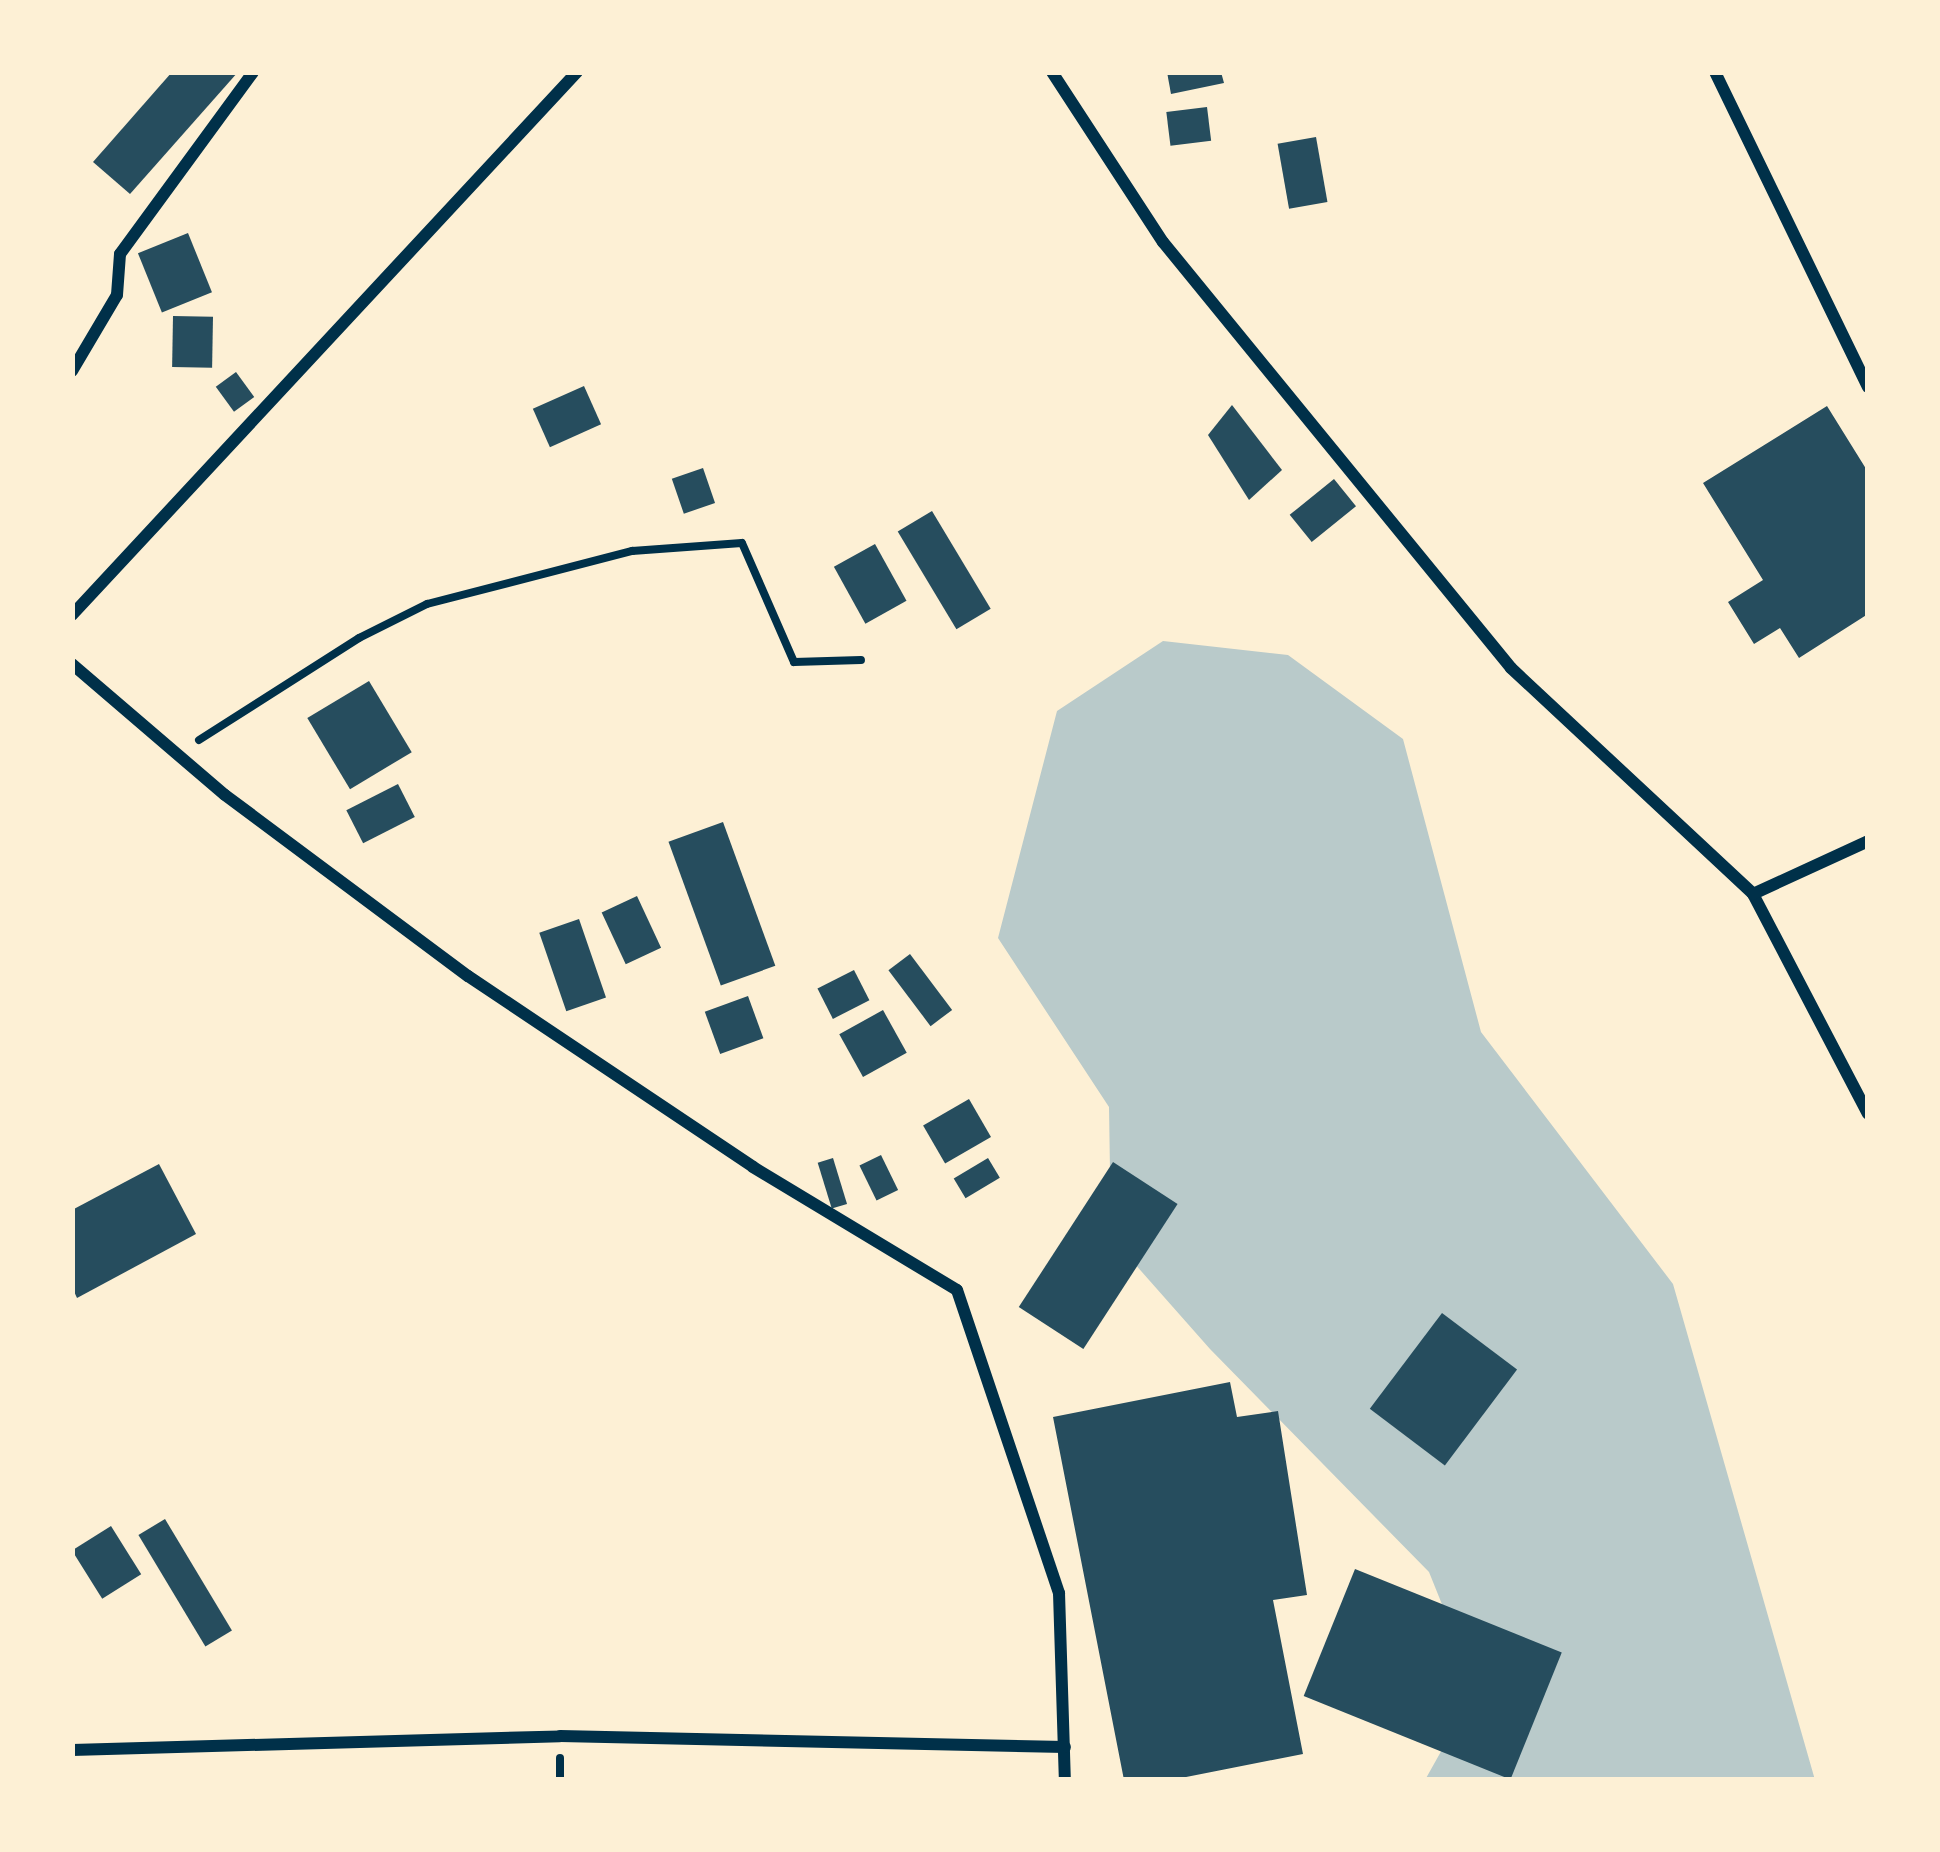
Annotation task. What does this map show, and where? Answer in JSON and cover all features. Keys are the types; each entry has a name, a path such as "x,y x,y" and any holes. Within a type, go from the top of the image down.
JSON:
{"street":[{"path":"72,371 117,296 120,254 253,72"},
{"path":"72,615 577,72"},
{"path":"1052,72 1163,242 1511,668 1753,894 1868,1114"},
{"path":"1715,72 1868,387"},
{"path":"72,664 177,754 468,976 753,1167 957,1290 1059,1593 1065,1780"},
{"path":"1753,894 1868,841"},
{"path":"72,1750 560,1736 1065,1747"}],"path":[{"path":"177,754 358,638 427,604 632,551 742,543 794,662 861,660"}],"shaded area":[{"path":"1163,641 1288,655 1403,739 1481,1032 1673,1284 1815,1780 1425,1780 1476,1689 1429,1572 1210,1349 1111,1237 1109,1107 998,938 1057,711"}],"building":[{"path":"172,72 238,72 130,194 93,162"},
{"path":"1167,72 1221,72 1224,83 1171,94"},
{"path":"1207,107 1211,141 1170,146 1166,112"},
{"path":"1316,137 1327,202 1289,209 1278,144"},
{"path":"188,233 212,292 162,313 138,253"},
{"path":"173,316 213,317 212,368 172,367"},
{"path":"236,372 254,397 234,412 216,387"},
{"path":"584,386 601,424 550,447 533,409"},
{"path":"1232,405 1282,470 1249,500 1208,435"},
{"path":"1827,406 1868,472 1868,614 1799,658 1780,628 1754,644 1728,602 1763,580 1703,483"},
{"path":"703,468 715,503 684,514 672,479"},
{"path":"1334,479 1356,506 1312,542 1290,515"},
{"path":"932,511 991,609 956,629 898,532"},
{"path":"875,544 907,601 865,624 834,567"},
{"path":"369,681 412,752 350,789 307,718"},
{"path":"398,784 415,817 363,843 346,810"},
{"path":"723,822 775,966 721,986 668,842"},
{"path":"637,896 661,948 626,964 602,912"},
{"path":"579,919 606,997 566,1011 539,933"},
{"path":"910,954 952,1010 931,1026 888,970"},
{"path":"854,970 869,1000 833,1019 817,989"},
{"path":"748,996 763,1038 720,1054 705,1012"},
{"path":"883,1010 907,1053 863,1077 839,1034"},
{"path":"969,1099 991,1137 945,1164 923,1126"},
{"path":"881,1155 898,1190 877,1201 859,1166"},
{"path":"833,1158 847,1204 832,1209 818,1163"},
{"path":"988,1158 1000,1178 966,1198 954,1179"},
{"path":"1113,1162 1178,1204 1083,1349 1019,1307"},
{"path":"159,1164 196,1234 77,1298 72,1287 72,1210"},
{"path":"1442,1313 1517,1370 1445,1465 1370,1409"},
{"path":"1230,1382 1237,1417 1278,1411 1307,1595 1273,1600 1303,1754 1171,1780 1124,1780 1053,1417"},
{"path":"165,1519 232,1630 205,1646 138,1535"},
{"path":"111,1526 141,1574 102,1599 72,1550"},
{"path":"1355,1569 1562,1653 1510,1780 1304,1696"}]}
